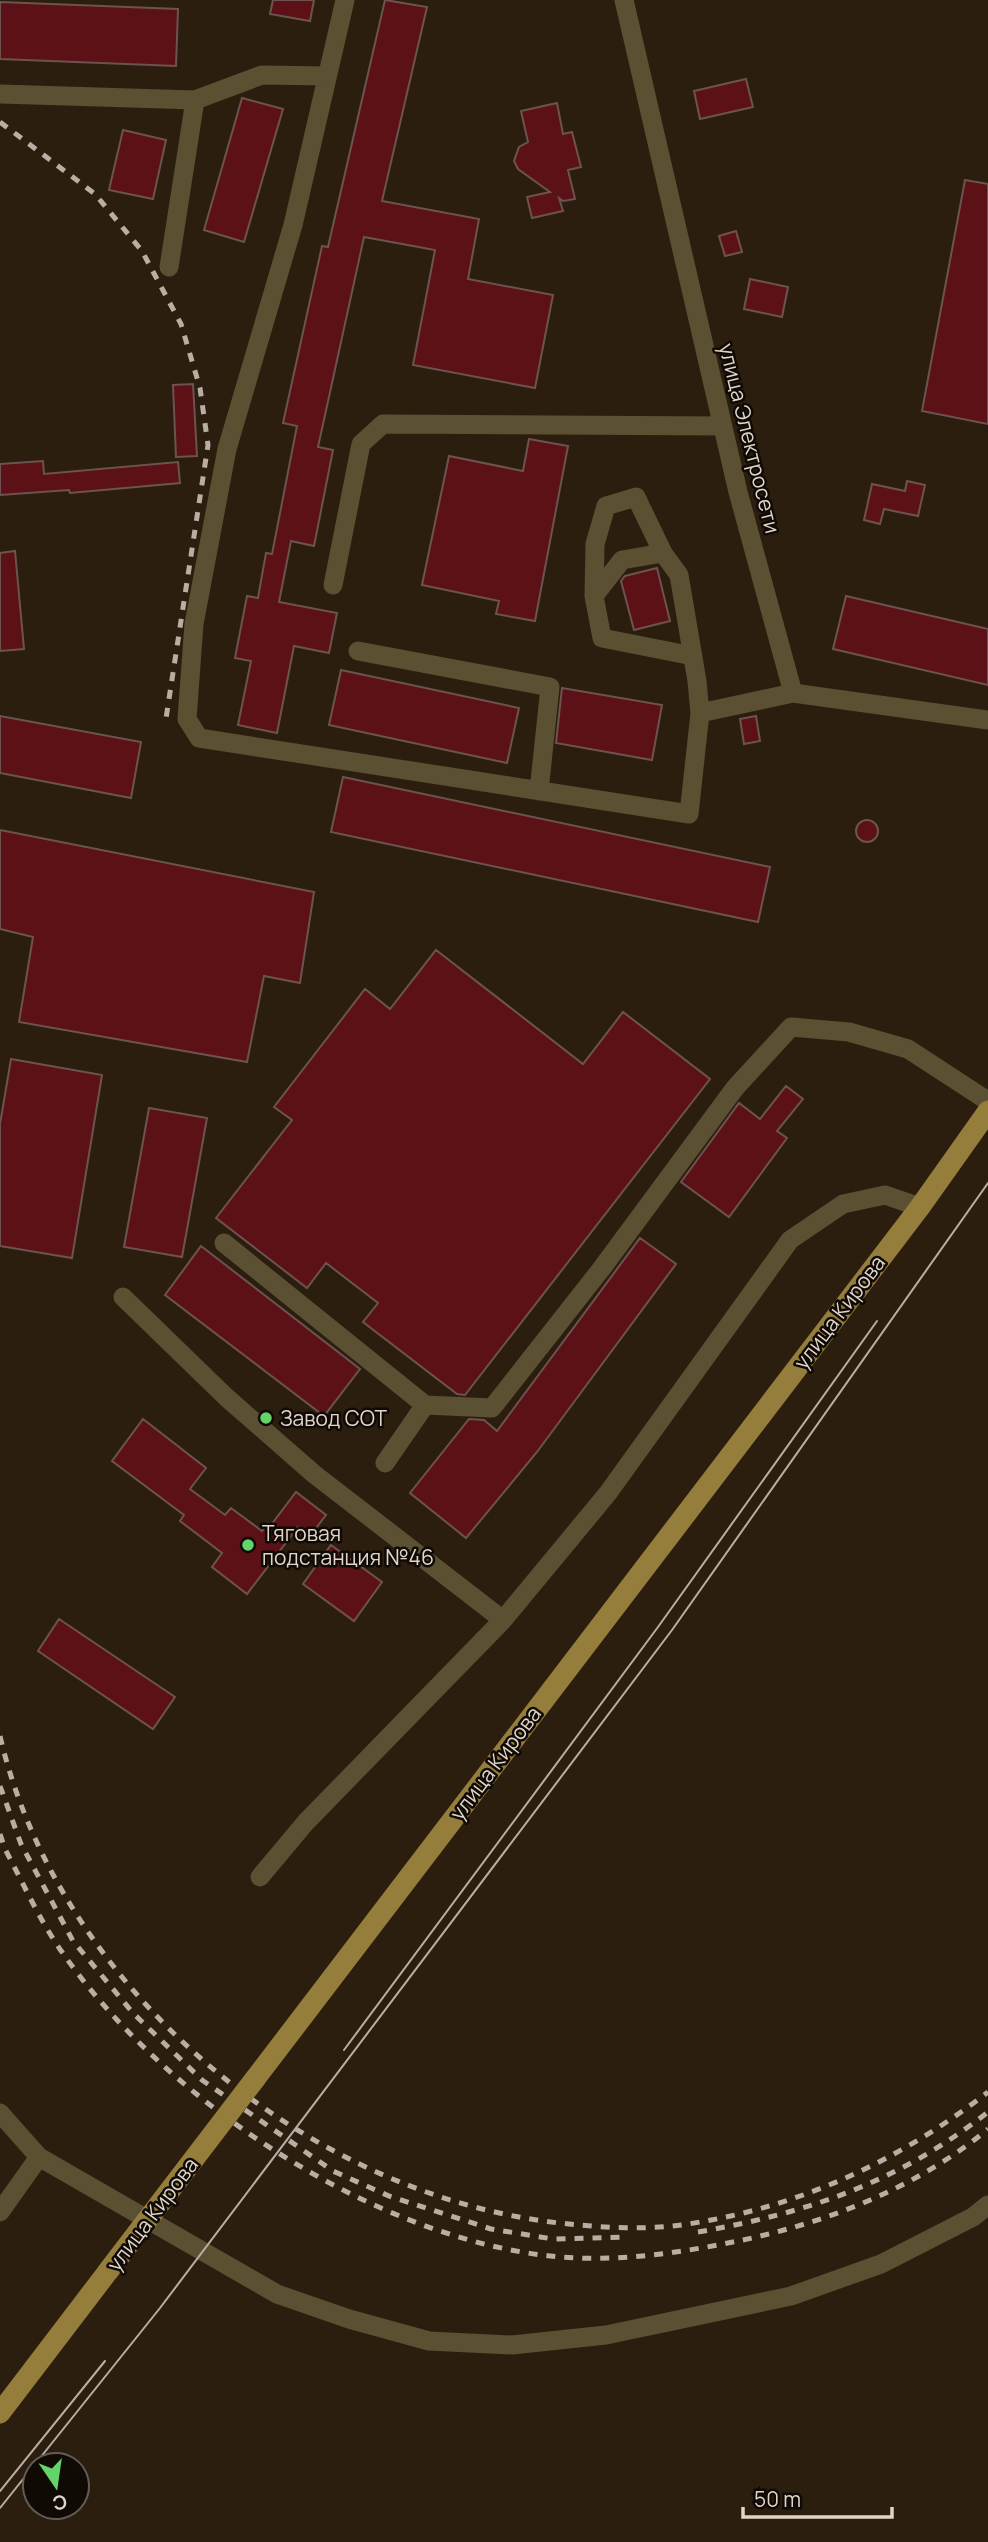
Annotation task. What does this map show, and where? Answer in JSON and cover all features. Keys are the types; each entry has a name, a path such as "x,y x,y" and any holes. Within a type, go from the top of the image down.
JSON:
{"main road":[{"name":"улица Кирова","path":"0,2413 920,1207 988,1111"}],"street":[{"path":"345,0 293,225 226,449 194,624 187,719 199,738 689,814 699,713 693,656 679,575 663,553 636,498 606,506 595,544 594,596 601,638 693,656"},
{"name":"улица Электросети","path":"624,0 722,426 793,693"},
{"path":"0,94 195,100 262,75 327,76"},
{"path":"169,267 195,100"},
{"path":"333,585 361,444 383,424 722,426"},
{"path":"594,596 622,560 663,553"},
{"path":"358,651 550,687 539,791"},
{"path":"699,713 793,693 988,720"},
{"path":"224,1243 425,1405 492,1408 602,1268 734,1088 791,1027 849,1032 908,1049 988,1101"},
{"path":"260,1877 306,1822 503,1620 608,1493 790,1240 843,1204 885,1195 920,1207"},
{"path":"123,1297 226,1397 314,1474 503,1620"},
{"path":"385,1463 425,1405"},
{"path":"0,2113 39,2157 277,2294 349,2319 429,2341 512,2344 606,2335 791,2296 881,2264 973,2217 988,2205"},
{"path":"0,2212 39,2157"}],"building":[{"path":"273,0 314,0 310,21 270,14"},
{"path":"385,0 427,7 382,201 479,219 468,279 553,295 535,388 413,365 435,250 364,237 318,447 333,450 314,546 291,541 279,602 337,613 329,653 294,646 277,733 238,725 251,661 235,658 247,596 258,598 266,553 272,554 297,426 283,423 322,246 328,247"},
{"path":"0,2 178,9 176,66 0,59"},
{"path":"746,79 753,107 700,119 694,91"},
{"path":"242,98 283,109 244,242 204,230"},
{"path":"557,103 563,134 572,132 581,167 568,170 575,199 563,201 559,198 563,211 532,218 527,197 550,192 518,169 514,161 519,147 528,142 521,111"},
{"path":"123,130 166,140 153,199 109,190"},
{"path":"965,180 988,184 988,424 922,411"},
{"path":"736,231 742,252 725,256 719,236"},
{"path":"750,279 788,287 782,317 744,309"},
{"path":"193,384 197,456 176,457 173,385"},
{"path":"529,439 568,446 535,621 496,614 499,601 422,585 449,456 523,471"},
{"path":"43,461 44,474 178,462 180,483 70,493 69,490 0,495 0,464"},
{"path":"907,481 925,485 918,516 884,509 880,524 864,520 872,484 905,491"},
{"path":"15,551 24,649 0,651 0,553"},
{"path":"657,568 670,621 634,630 621,581 625,576"},
{"path":"846,596 988,629 988,685 833,649"},
{"path":"341,670 519,708 507,763 329,725"},
{"path":"562,688 662,705 652,760 556,743"},
{"path":"0,716 141,742 131,798 0,773"},
{"path":"756,716 760,741 744,744 740,719"},
{"path":"343,777 770,867 758,922 331,832"},
{"path":"863,820 871,820 878,827 878,835 871,842 863,842 856,835 856,827"},
{"path":"0,830 314,892 300,983 264,976 247,1062 19,1022 33,937 0,929"},
{"path":"436,950 583,1064 623,1012 710,1079 465,1395 457,1394 363,1322 378,1303 326,1263 307,1288 216,1218 292,1120 274,1107 365,989 390,1009"},
{"path":"11,1059 102,1075 72,1258 0,1246 0,1124"},
{"path":"786,1086 803,1099 777,1131 787,1138 729,1217 681,1182 739,1103 760,1119"},
{"path":"149,1108 207,1118 182,1257 124,1247"},
{"path":"640,1238 676,1264 537,1452 466,1538 410,1493 469,1419 484,1420 497,1431"},
{"path":"201,1246 360,1369 324,1416 165,1295"},
{"path":"143,1419 206,1468 190,1489 225,1515 231,1508 262,1531 268,1523 271,1525 296,1492 326,1515 310,1536 298,1527 247,1594 212,1567 222,1553 180,1521 184,1515 112,1461"},
{"path":"331,1545 382,1582 354,1621 303,1584"},
{"path":"59,1619 175,1697 153,1729 38,1651"}],"tram line":[{"path":"0,2508 160,2308 672,1630 988,1183"},
{"path":"344,2050 658,1627 877,1321"},
{"path":"0,2491 105,2361"}],"railway":[{"path":"0,122 95,194 142,251 181,324 200,388 208,445 165,725"},
{"path":"0,1736 31,1829 78,1916 138,1996 210,2066 291,2126 380,2173 473,2207 599,2227 658,2227 729,2216 770,2206 847,2178 919,2139 988,2092"},
{"path":"0,1786 21,1844 73,1941 133,2013 202,2080 333,2171 389,2196 491,2229 553,2239 624,2237"},
{"path":"0,1834 32,1902 62,1952 105,2007 156,2059 214,2108 277,2152 343,2190 412,2221 481,2243 550,2256 598,2258 671,2253 743,2240 809,2223 903,2185 961,2150 988,2129"},
{"path":"698,2232 777,2215 851,2191 921,2158 988,2112"}],"place":[{"name":"Завод СОТ","path":"266,1418"},
{"name":"Тяговая подстанция №46","path":"248,1545"}]}
